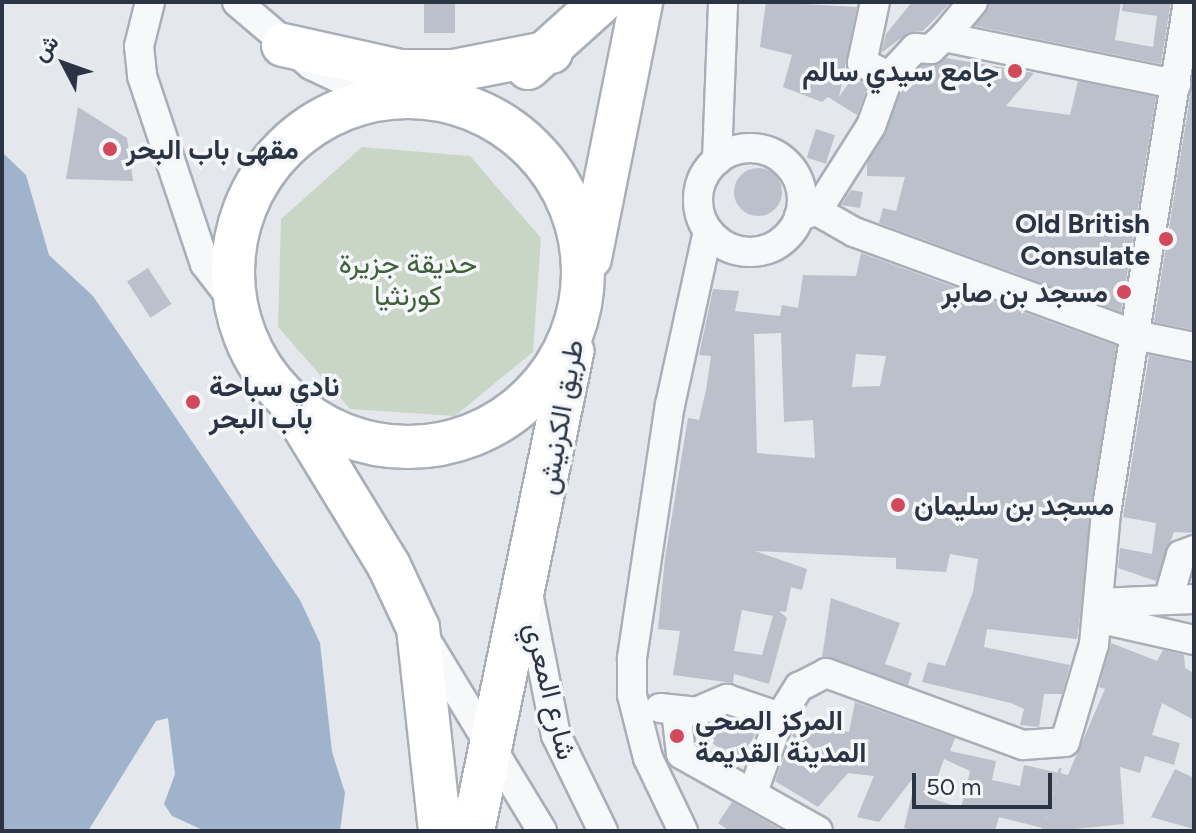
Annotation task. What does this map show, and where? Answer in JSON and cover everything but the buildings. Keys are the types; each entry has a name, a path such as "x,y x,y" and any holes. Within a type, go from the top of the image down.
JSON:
{"highway":[{"path":"449,100 520,74 551,52 601,2"},
{"name":"طريق الكرنيش","path":"473,831 487,749 528,591 641,2"},
{"path":"283,45 400,71 453,71 551,52"},
{"path":"287,399 339,433 387,446 462,439 526,401 551,373 581,304 578,230 556,176 491,116 449,100 381,98 322,118 257,183 235,241 235,303 251,349 287,399 389,566 418,628 440,831"}],"street":[{"path":"150,2 139,46 142,76 205,264 235,303"},
{"path":"237,2 283,45 381,98"},
{"path":"683,831 653,769 635,704 632,658 650,526 708,231 699,193 717,160 723,2"},
{"path":"875,2 862,63 889,76"},
{"path":"708,231 732,249 765,250 808,214 871,126 889,76 915,48 931,49 973,2"},
{"path":"753,792 780,717 799,687 826,673 1023,745 1065,742 1098,610 1135,335 1182,76 1188,2"},
{"path":"944,37 1182,76"},
{"path":"717,160 752,148 780,157 799,183 808,214"},
{"path":"808,214 1135,335 1194,347"},
{"path":"1098,610 1181,599 1181,555 1194,550"},
{"name":"شارع المعري","path":"528,591 556,735 603,831"},
{"path":"1098,610 1194,640"},
{"path":"418,628 487,749 542,831"},
{"path":"635,704 696,712 727,699 780,717"},
{"path":"676,710 681,754"},
{"path":"653,769 681,754"},
{"path":"681,754 818,831"}],"path":[{"path":"1043,831 1065,742"}],"green space":[{"name":"حديقة جزيرة كورنثيا","path":"362,147 470,156 541,238 533,352 455,416 350,409 278,327 281,219"}],"water":[{"path":"2,152 26,175 49,255 93,296 300,600 320,643 332,752 345,793 340,831 205,831 172,816 164,804 175,774 168,718 156,721 88,831 2,831"}],"place":[{"name":"جامع سيدي سالم","path":"1015,71"},
{"name":"مقهى باب البحر","path":"110,149"},
{"name":"Old British Consulate","path":"1166,239"},
{"name":"مسجد بن صابر","path":"1124,292"},
{"name":"نادي سباحة باب البحر","path":"193,402"},
{"name":"مسجد بن سليمان","path":"898,505"},
{"name":"المركز الصحي المدينة القديمة","path":"677,736"}]}
